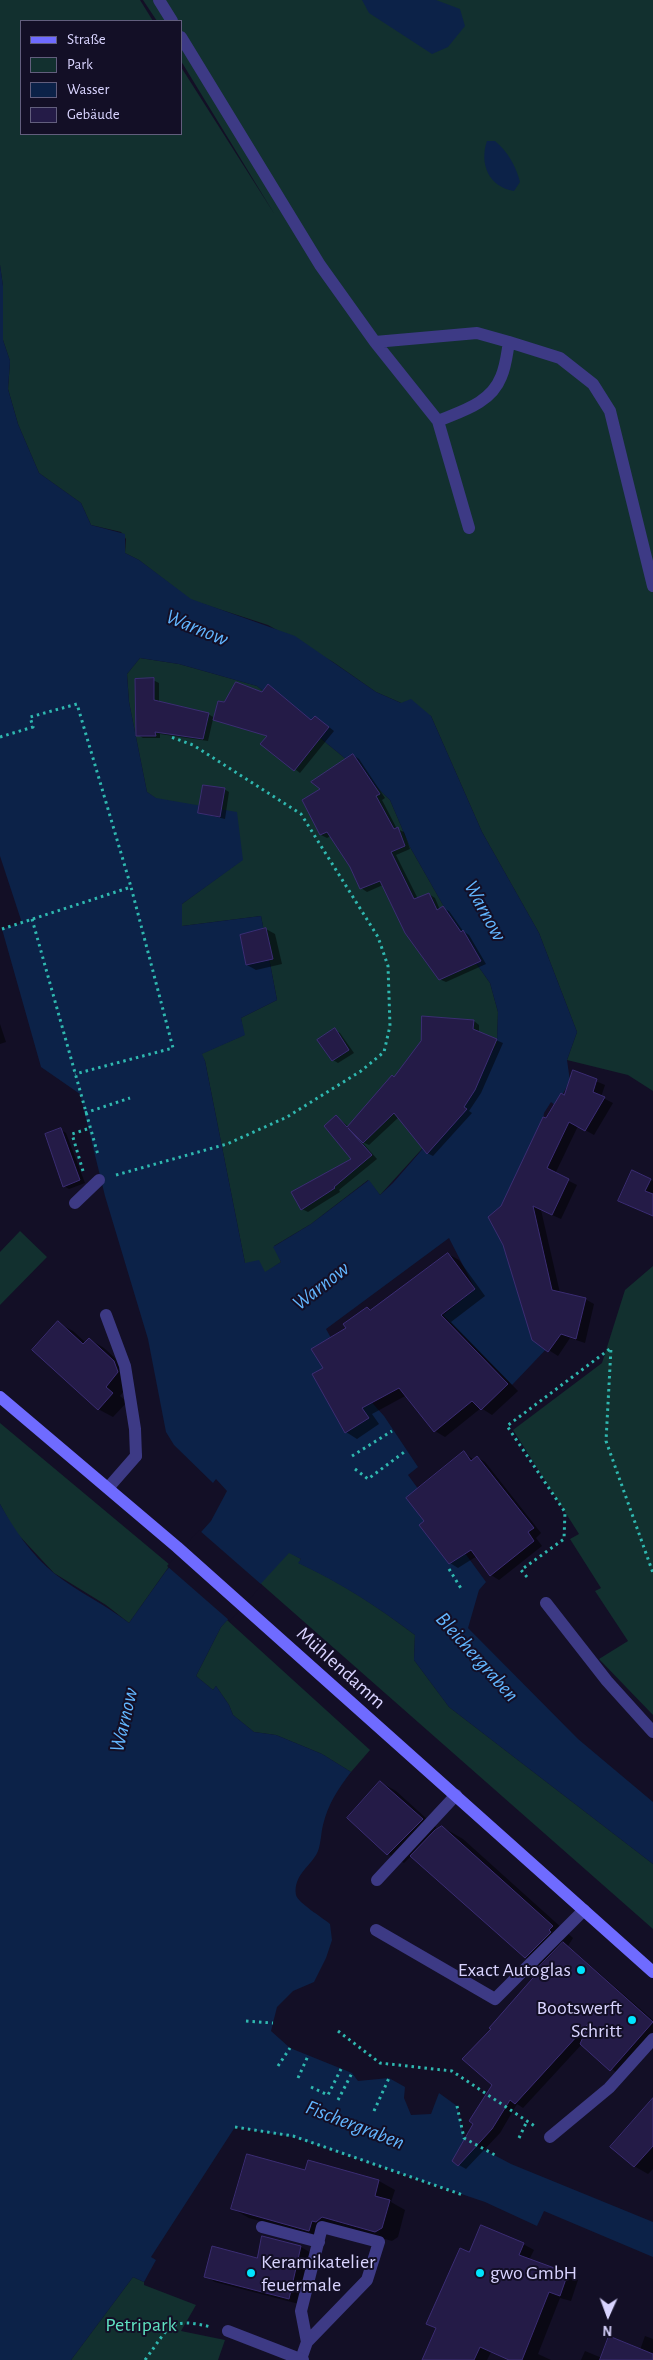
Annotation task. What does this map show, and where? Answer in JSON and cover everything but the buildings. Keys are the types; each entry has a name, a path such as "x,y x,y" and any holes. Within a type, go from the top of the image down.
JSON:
{"main road":[{"name":"Mühlendamm","path":"0,1397 178,1547 653,1972"}],"street":[{"path":"159,0 171,20"},
{"path":"182,39 320,265 375,342 438,420 469,528"},
{"path":"375,342 477,333 560,358 593,384 610,411 653,586"},
{"path":"438,420 475,405 492,393 502,376 509,342"},
{"path":"75,1202 99,1180"},
{"path":"106,1315 125,1366 135,1429 136,1456 108,1488"},
{"path":"546,1602 607,1681 653,1732"},
{"path":"378,1880 456,1795"},
{"path":"376,1930 495,2000 584,1910"},
{"path":"550,2137 609,2088 653,2039"},
{"path":"262,2227 319,2242"},
{"path":"228,2331 302,2360 307,2342 301,2311 322,2227 379,2242 367,2280 307,2342"}],"path":[{"path":"0,737 33,727 30,717 77,704 130,887 173,1048 76,1074"},
{"path":"99,1180 227,1144 287,1117 361,1071 384,1052 390,1026 388,966 378,937 301,814 193,745 171,737"},
{"path":"2,929 130,887"},
{"path":"32,919 98,1155"},
{"path":"85,1113 130,1098"},
{"path":"88,1190 72,1134 90,1128"},
{"path":"526,1577 521,1570 564,1539 565,1512 507,1426 610,1348 606,1441 653,1573"},
{"path":"352,1456 392,1431"},
{"path":"355,1469 368,1479 407,1450"},
{"path":"449,1569 462,1590"},
{"path":"246,2021 272,2023"},
{"path":"338,2031 380,2063 452,2071 550,2137"},
{"path":"278,2066 290,2048"},
{"path":"298,2078 308,2056"},
{"path":"311,2087 328,2095 341,2069"},
{"path":"338,2100 352,2074"},
{"path":"374,2111 389,2078"},
{"path":"457,2106 464,2138 495,2156"},
{"path":"519,2138 527,2121"},
{"path":"235,2127 293,2136 463,2195"},
{"path":"145,2360 171,2326 181,2322 228,2331"}],"green space":[{"path":"0,0 140,0 152,20 20,20 20,135 182,135 182,69 275,215 182,63 182,20 156,20 143,0 653,0 653,1091 628,1075 567,1060 577,1032 539,933 482,832 431,716 376,692 333,662 268,625 191,600 139,560 125,553 126,539 121,532 91,525 81,503 39,473 18,424 8,389 10,361 3,340 3,286 0,265"},
{"path":"140,658 179,664 257,686 358,769 390,800 410,847 476,963 490,983 498,1012 497,1044 440,1129 380,1195 368,1180 311,1224 274,1246 281,1262 265,1273 245,1263 205,1061 201,1054 244,1035 241,1018 277,1000 261,916 182,926 182,904 242,860 147,792 129,702 127,674"},
{"path":"20,1231 47,1257 0,1305 0,1252"},
{"path":"653,1266 653,1715 599,1659 628,1641 595,1591 601,1588 570,1539 579,1534 513,1430 602,1363 625,1290"},
{"path":"0,1423 170,1565 129,1623 106,1605 54,1573 14,1530 0,1504"},
{"path":"289,1552 301,1559 299,1563 359,1596 415,1635 414,1660 449,1707 653,1864 653,1929 260,1583"},
{"path":"227,1620 370,1750 351,1772 322,1754 276,1735 254,1732 233,1715 229,1705 216,1686 213,1690 196,1676 221,1627"},
{"name":"Petripark","path":"133,2277 144,2282 144,2285 196,2305 181,2331 225,2340 218,2360 71,2360"}],"water":[{"path":"362,0 436,0 460,9 465,26 448,47 432,54 369,13"},
{"path":"487,141 495,141 508,155 514,165 520,182 514,191 498,185 488,173 484,158"},
{"path":"0,265 3,286 3,340 10,361 8,389 18,424 39,473 81,503 91,525 125,534 125,553 139,560 191,599 295,636 376,692 401,703 411,699 431,716 482,832 539,933 577,1032 567,1060 570,1081 556,1106 551,1102 544,1113 540,1138 515,1230 551,1344 512,1385 443,1315 475,1289 449,1238 326,1329 359,1388 384,1416 418,1467 408,1475 486,1582 479,1590 468,1628 578,1739 653,1802 653,1864 449,1707 414,1660 415,1635 359,1596 298,1563 301,1559 289,1553 221,1627 196,1676 213,1690 216,1686 229,1705 233,1715 254,1732 276,1735 322,1754 351,1772 331,1803 325,1817 318,1851 297,1881 296,1888 296,1895 301,1902 330,1924 332,1940 326,1958 314,1982 293,1991 277,2007 271,2031 290,2048 352,2073 358,2081 389,2078 405,2087 404,2098 411,2115 431,2114 439,2093 457,2106 464,2139 511,2164 653,2222 653,2257 544,2211 537,2226 485,2202 293,2137 235,2127 151,2257 156,2260 144,2282 133,2277 71,2360 0,2360 0,1504 24,1542 47,1567 64,1581 129,1623 166,1571 211,1521 227,1491 216,1479 213,1483 174,1445 166,1432 148,1339 105,1196 80,1094 41,1067 2,929 22,923 0,856","holes":["140,658 179,664 257,686 358,769 390,800 410,847 476,963 490,983 498,1012 497,1044 440,1129 393,1183 380,1195 369,1180 311,1224 273,1247 281,1262 265,1272 259,1260 245,1263 205,1061 202,1054 245,1035 241,1018 277,1000 261,916 182,926 182,904 243,860 237,812 156,798 147,792 129,702 127,674"]}],"pier":[{"path":"199,1530 262,1585 230,1621 167,1566"}],"place":[{"name":"Exact Autoglas","path":"581,1970"},
{"name":"Bootswerft Schritt","path":"632,2020"},
{"name":"Keramikatelier feuermale","path":"251,2273"},
{"name":"gwo GmbH","path":"480,2273"}],"water label":[{"name":"Warnow","path":"197,628"},
{"name":"Warnow","path":"485,911"},
{"name":"Warnow","path":"321,1286"},
{"name":"Bleichergraben","path":"477,1657"},
{"name":"Warnow","path":"124,1720"},
{"name":"Fischergraben","path":"355,2125"}]}
